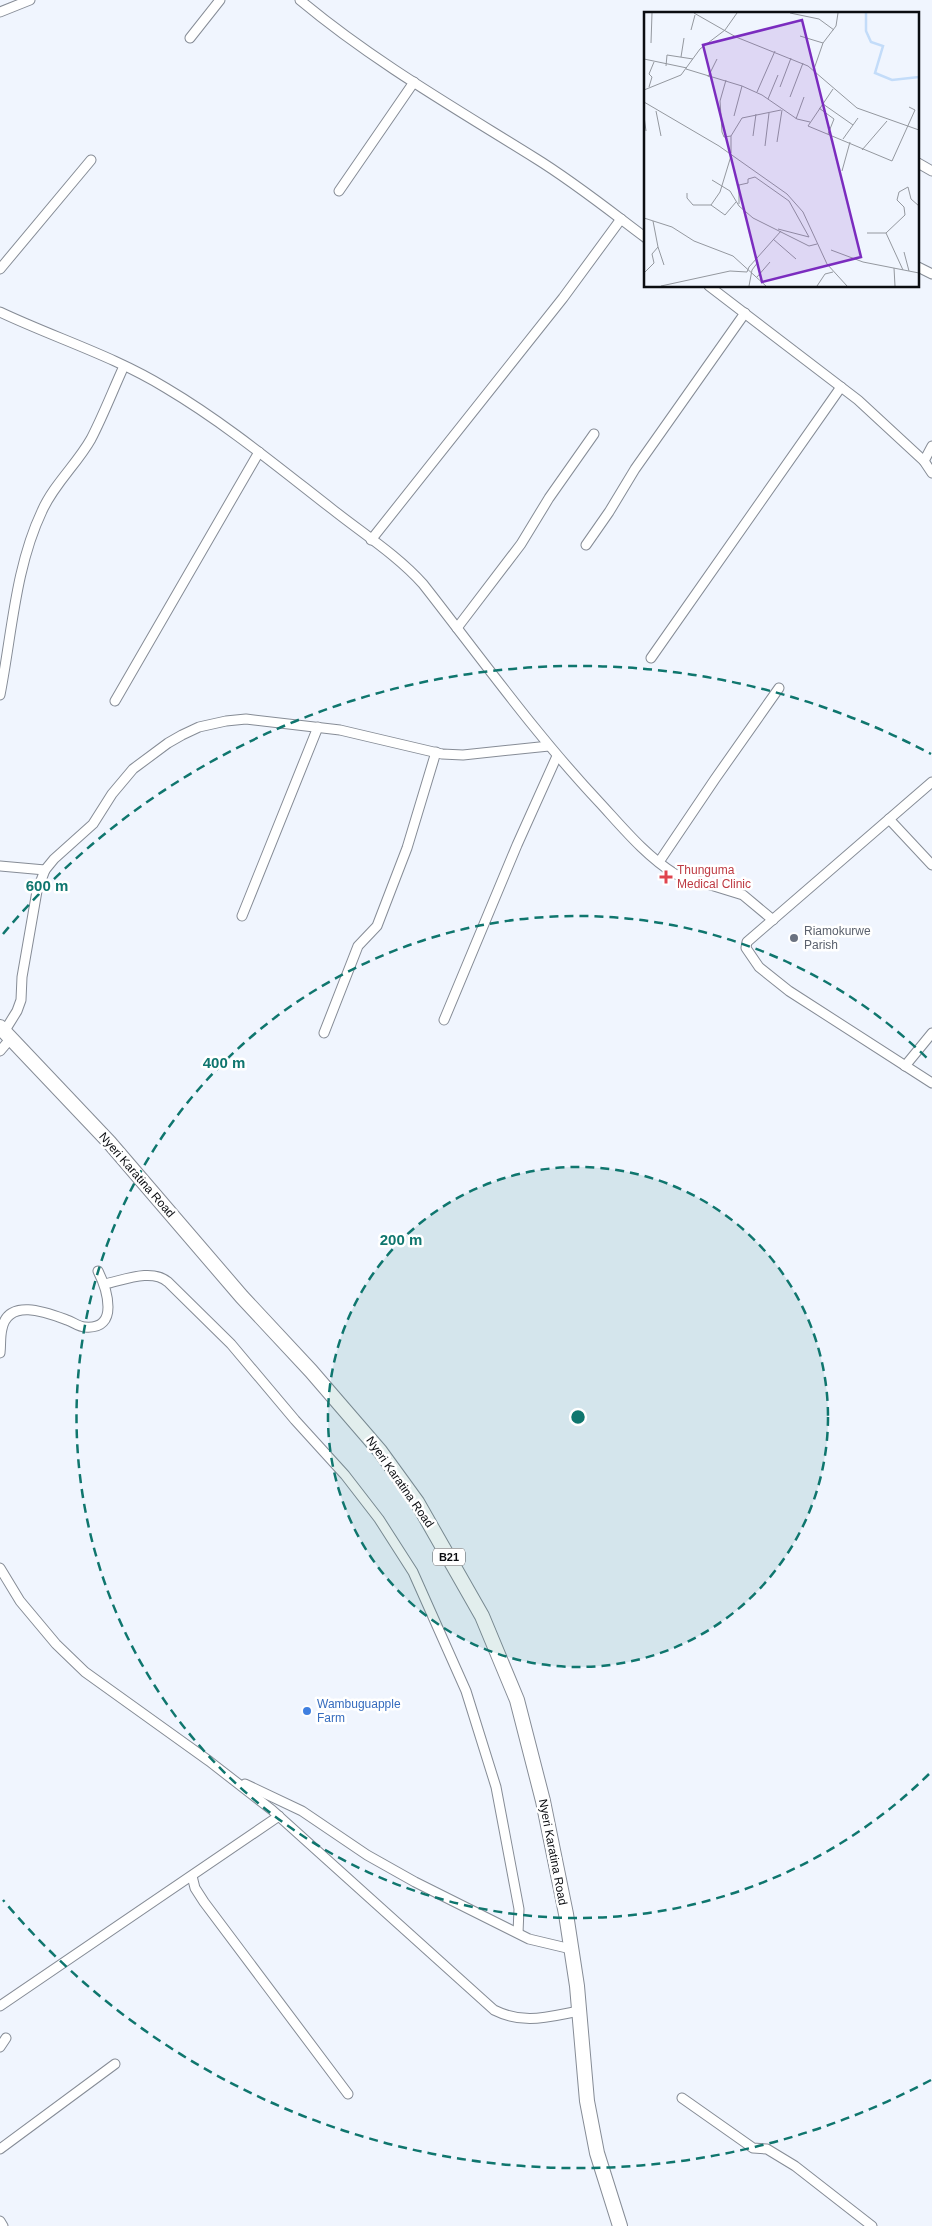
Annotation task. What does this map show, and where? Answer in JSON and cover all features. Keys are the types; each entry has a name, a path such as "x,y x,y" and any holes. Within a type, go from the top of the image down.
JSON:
{"highway":[{"name":"Nyeri Karatina Road","path":"5,1032 109,1142 242,1297 311,1371 380,1450 417,1502 482,1616 518,1700 544,1801 571,1948 587,2101 597,2153 620,2226"}],"street":[{"path":"0,12 30,0"},
{"path":"190,38 220,0"},
{"path":"300,0 345,36 414,82 537,159 644,237"},
{"path":"338,191 414,82"},
{"path":"0,269 91,160"},
{"path":"920,164 932,171"},
{"path":"371,540 563,298 620,220"},
{"path":"920,268 932,274"},
{"path":"712,288 878,417 924,462 932,473"},
{"path":"0,312 124,366 166,388 259,452 371,540 414,574 557,756 625,830 659,862 675,874 743,895 773,920"},
{"path":"586,545 635,469 745,313"},
{"path":"0,695 22,570 30,539 42,510 61,478 90,439 124,366"},
{"path":"651,658 841,387"},
{"path":"457,628 521,544 594,434"},
{"path":"924,462 932,446"},
{"path":"115,701 259,452"},
{"path":"659,862 714,779 779,688"},
{"path":"0,1052 5,1032 21,1000 22,977 37,891 45,870 93,824 112,794 133,769 168,743 199,727 246,719 318,727 369,736 436,752 463,755 549,746"},
{"path":"242,916 318,727"},
{"path":"324,1033 358,946 377,926 407,848 436,752"},
{"path":"444,1020 557,756"},
{"path":"932,796 928,785 747,942 746,948 759,967 789,991 932,1083"},
{"path":"889,819 932,864"},
{"path":"0,866 45,870"},
{"path":"905,1066 932,1033"},
{"path":"0,1353 2,1328 7,1317 18,1311 31,1309 84,1327 96,1326 105,1320 109,1314 109,1302 105,1284 98,1271"},
{"path":"105,1284 153,1275 162,1277 168,1282 231,1344 295,1420 345,1475 379,1519 413,1572 466,1691 496,1787 519,1909 518,1933"},
{"path":"0,1568 20,1601 56,1644 86,1672 279,1816 494,2010 508,2017 530,2020 579,2011"},
{"path":"229,1777 302,1811 383,1864 529,1939 571,1948"},
{"path":"0,2006 279,1816"},
{"path":"192,1876 195,1888 204,1902 348,2094"},
{"path":"0,2047 6,2038"},
{"path":"0,2149 115,2064"},
{"path":"682,2098 753,2148 767,2149 795,2166 872,2226"},
{"path":"0,2221 3,2226"}],"place":[{"name":"Thunguma Medical Clinic","path":"666,877"},
{"name":"Riamokurwe Parish","path":"794,938"},
{"name":"Wambuguapple Farm","path":"307,1711"}]}
